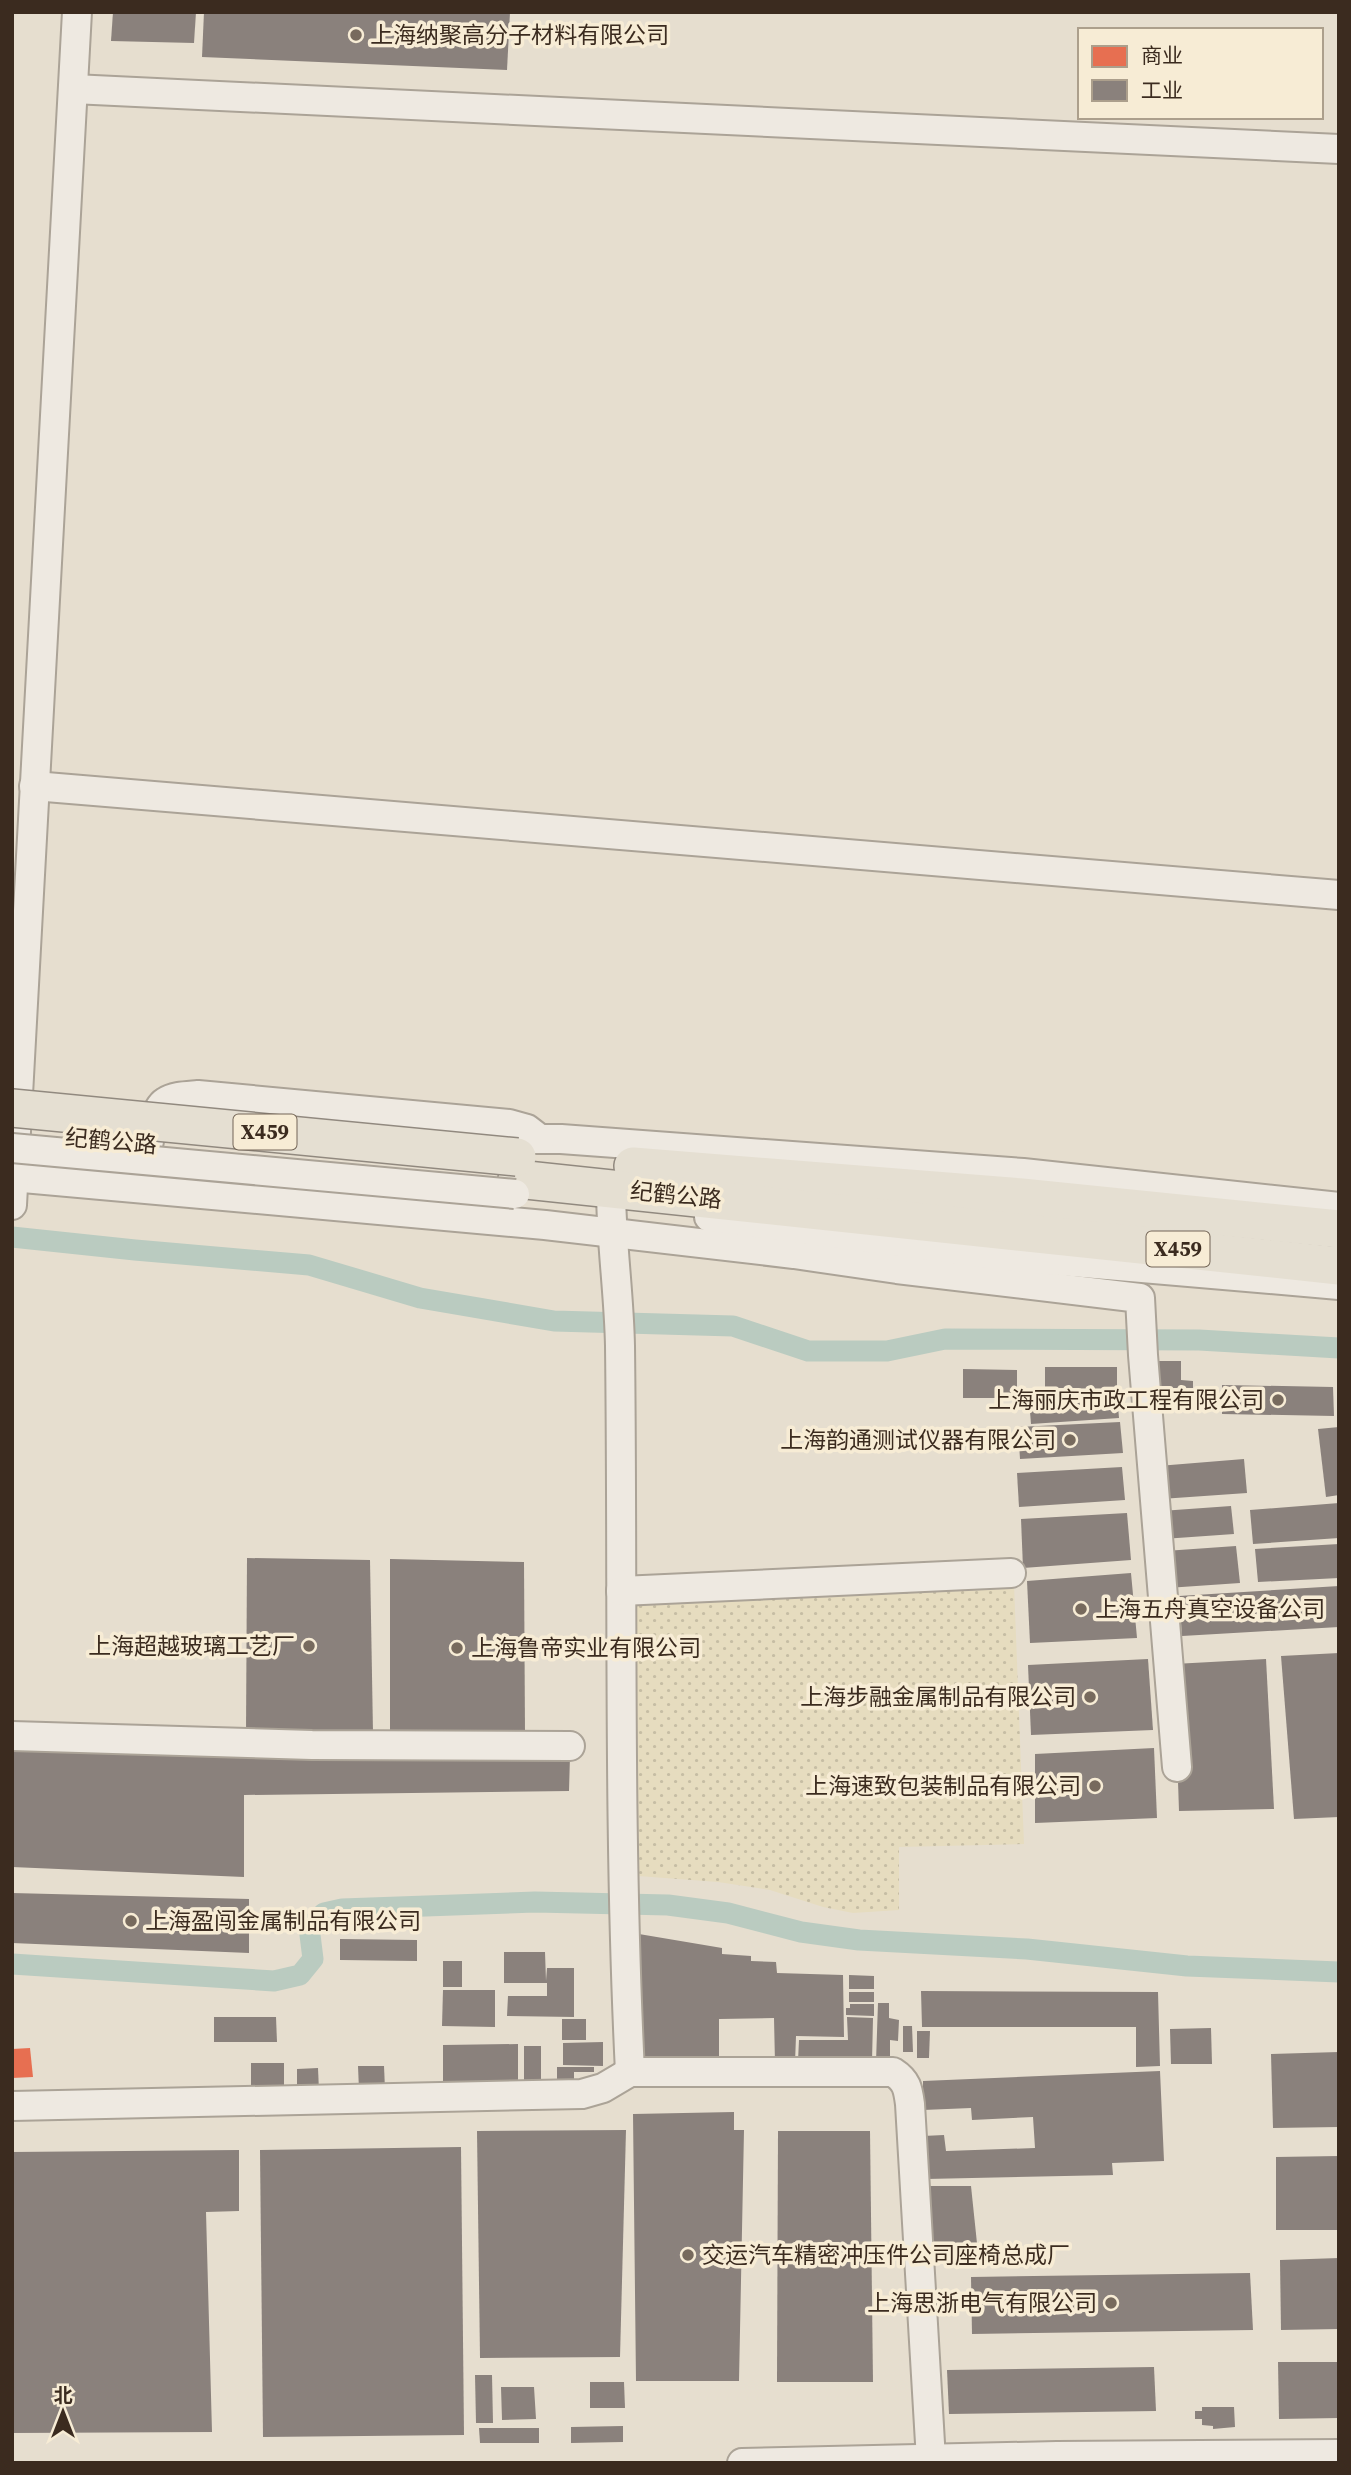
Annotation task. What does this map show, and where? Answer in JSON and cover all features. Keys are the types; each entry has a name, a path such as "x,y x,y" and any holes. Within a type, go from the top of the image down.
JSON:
{"main road":[{"name":"纪鹤公路","path":"12,1108 1019,1214 1339,1266"},
{"name":"纪鹤公路","path":"12,1131 521,1162 611,1196 1339,1229"}],"street":[{"path":"12,1205 77,12"},
{"path":"74,89 1339,149"},
{"path":"34,786 1339,895"},
{"path":"12,1091 521,1162"},
{"path":"141,1189 156,1111 164,1102 198,1095 509,1124 527,1129 521,1162"},
{"path":"12,1148 521,1162"},
{"path":"13,1177 545,1225 1140,1298 1177,1768"},
{"path":"611,1196 620,1345 623,1934 630,2072"},
{"path":"1019,1214 1339,1207"},
{"path":"1019,1214 1339,1285"},
{"path":"621,1591 1011,1573"},
{"path":"12,1736 312,1745 570,1746"},
{"path":"12,2106 582,2094 603,2088 630,2072 893,2072 908,2086 910,2104 931,2460"},
{"path":"742,2463 1339,2454"}],"shaded area":[{"path":"1014,1584 1024,1844 899,1847 899,1910 853,1913 823,1907 770,1890 718,1882 638,1876 628,1597"}],"building: 商业":[{"path":"30,2048 33,2077 12,2078 12,2049"}],"building: 工业":[{"path":"113,12 196,12 194,43 111,41"},
{"name":"上海纳聚高分子材料有限公司","path":"204,12 510,12 507,70 202,57"},
{"path":"1155,1361 1181,1361 1181,1380 1193,1381 1193,1405 1151,1405"},
{"path":"1045,1367 1117,1367 1117,1390 1045,1391"},
{"path":"963,1369 1017,1370 1017,1398 963,1398"},
{"name":"上海丽庆市政工程有限公司","path":"1222,1385 1333,1387 1334,1416 1222,1414"},
{"path":"1117,1394 1119,1418 1031,1424 1029,1399"},
{"name":"上海韵通测试仪器有限公司","path":"1120,1422 1123,1453 1020,1459 1018,1427"},
{"path":"1339,1427 1339,1495 1326,1497 1318,1429"},
{"path":"1244,1459 1247,1493 1161,1499 1158,1466"},
{"path":"1122,1467 1125,1500 1019,1507 1017,1473"},
{"path":"1339,1503 1339,1538 1253,1544 1250,1510"},
{"path":"1231,1506 1234,1534 1163,1539 1161,1511"},
{"path":"1127,1513 1131,1560 1023,1568 1021,1519"},
{"path":"1339,1544 1339,1578 1258,1582 1255,1549"},
{"path":"1236,1546 1240,1583 1167,1588 1165,1551"},
{"name":"上海超越玻璃工艺厂","path":"247,1558 370,1560 373,1733 246,1733"},
{"name":"上海鲁帝实业有限公司","path":"390,1559 524,1562 525,1734 390,1734"},
{"name":"上海五舟真空设备公司","path":"1131,1573 1137,1638 1030,1643 1027,1581"},
{"path":"1339,1586 1339,1627 1182,1636 1179,1596"},
{"path":"1339,1653 1339,1817 1294,1819 1281,1656"},
{"name":"上海步融金属制品有限公司","path":"1148,1659 1153,1730 1031,1735 1028,1665"},
{"path":"1266,1659 1274,1809 1179,1811 1174,1664"},
{"name":"上海速致包装制品有限公司","path":"1154,1748 1157,1818 1035,1823 1035,1754"},
{"path":"12,1751 570,1756 569,1791 244,1795 244,1877 12,1867"},
{"name":"上海盈闯金属制品有限公司","path":"12,1893 249,1899 249,1953 12,1943"},
{"path":"633,1933 722,1948 722,1954 751,1956 751,1961 776,1962 777,1973 843,1975 844,2037 796,2036 795,2063 775,2063 774,2018 719,2019 719,2061 638,2060"},
{"path":"340,1939 417,1940 417,1961 340,1960"},
{"path":"504,1952 545,1952 546,1981 547,1968 574,1968 574,2017 507,2016 508,1996 547,1996 547,1983 504,1983"},
{"path":"443,1961 462,1961 462,1987 443,1987"},
{"path":"849,1975 874,1976 874,1989 849,1989"},
{"path":"443,1990 495,1990 495,2027 442,2026"},
{"path":"921,1991 1158,1992 1160,2066 1136,2067 1136,2027 922,2027"},
{"path":"849,1992 874,1992 874,2002 849,2002"},
{"path":"878,2003 889,2003 889,2018 899,2020 898,2041 890,2040 890,2062 876,2062"},
{"path":"850,2004 874,2004 874,2016 846,2015 846,2008 850,2008"},
{"path":"214,2017 276,2017 277,2042 214,2042"},
{"path":"847,2017 873,2018 872,2062 798,2061 799,2040 848,2040"},
{"path":"562,2019 586,2019 586,2040 562,2040"},
{"path":"903,2026 912,2026 913,2052 903,2052"},
{"path":"1211,2028 1212,2064 1171,2064 1170,2029"},
{"path":"917,2031 930,2031 929,2058 917,2058"},
{"path":"603,2042 603,2066 563,2065 563,2043"},
{"path":"518,2044 518,2086 443,2086 443,2045"},
{"path":"524,2046 541,2046 541,2085 524,2086"},
{"path":"1339,2052 1339,2127 1273,2128 1271,2054"},
{"path":"251,2063 284,2063 284,2085 251,2086"},
{"path":"358,2066 384,2066 385,2089 359,2090"},
{"path":"557,2067 594,2067 594,2072 574,2072 574,2085 557,2085"},
{"path":"318,2068 319,2091 297,2092 297,2069"},
{"path":"1160,2071 1164,2161 1112,2163 1113,2175 926,2179 923,2136 944,2135 946,2151 1035,2148 1033,2117 972,2120 971,2108 923,2110 923,2081"},
{"name":"交运汽车精密冲压件公司座椅总成厂","path":"734,2112 734,2130 744,2130 739,2381 636,2381 633,2114"},
{"path":"626,2130 620,2357 480,2358 477,2131"},
{"path":"778,2131 870,2131 873,2382 777,2382"},
{"path":"461,2147 464,2435 263,2437 260,2150"},
{"path":"239,2150 239,2211 206,2212 212,2432 12,2433 12,2152"},
{"path":"1339,2156 1339,2230 1276,2230 1276,2157"},
{"path":"927,2186 971,2186 978,2253 932,2253"},
{"path":"1339,2258 1339,2329 1281,2330 1280,2260"},
{"name":"上海思浙电气有限公司","path":"1250,2273 1253,2330 972,2334 971,2277"},
{"path":"1278,2362 1339,2362 1339,2418 1279,2419"},
{"path":"1154,2367 1156,2411 949,2414 947,2370"},
{"path":"475,2375 492,2375 493,2423 476,2423"},
{"path":"590,2382 624,2382 625,2408 590,2408"},
{"path":"501,2387 534,2387 536,2419 502,2420"},
{"path":"1202,2407 1234,2407 1235,2427 1213,2429 1213,2426 1202,2425 1202,2419 1195,2419 1195,2411 1202,2411"},
{"path":"623,2426 623,2442 571,2443 571,2427"},
{"path":"479,2428 539,2428 539,2443 480,2443"}],"waterway":[{"path":"12,1237 309,1265 420,1298 554,1321 733,1326 808,1351 887,1351 945,1339 1199,1340 1339,1348"},
{"path":"12,1964 274,1981 300,1975 313,1959 309,1927 324,1913 342,1909 535,1902 668,1905 728,1913 801,1932 859,1940 1027,1949 1187,1966 1339,1972"}],"place":[{"name":"上海纳聚高分子材料有限公司","path":"356,35"},
{"name":"上海丽庆市政工程有限公司","path":"1278,1400"},
{"name":"上海韵通测试仪器有限公司","path":"1070,1440"},
{"name":"上海五舟真空设备公司","path":"1081,1609"},
{"name":"上海超越玻璃工艺厂","path":"309,1646"},
{"name":"上海鲁帝实业有限公司","path":"457,1648"},
{"name":"上海步融金属制品有限公司","path":"1090,1697"},
{"name":"上海速致包装制品有限公司","path":"1095,1786"},
{"name":"上海盈闯金属制品有限公司","path":"131,1921"},
{"name":"交运汽车精密冲压件公司座椅总成厂","path":"688,2255"},
{"name":"上海思浙电气有限公司","path":"1111,2303"}]}
